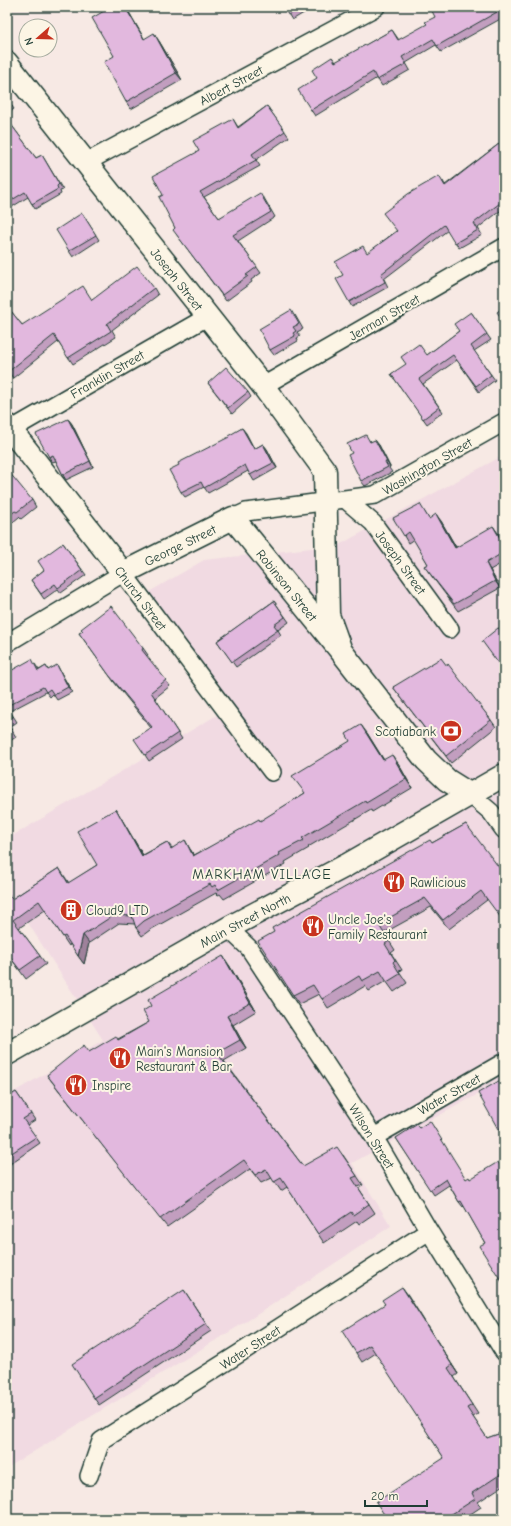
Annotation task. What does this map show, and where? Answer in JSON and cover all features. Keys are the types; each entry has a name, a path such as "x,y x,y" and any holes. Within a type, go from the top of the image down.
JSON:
{"street":[{"name":"Albert Street","path":"85,163 371,8"},
{"name":"Joseph Street","path":"7,63 263,386 325,471 336,501 373,522 450,629"},
{"name":"Jerman Street","path":"263,386 504,247"},
{"name":"Franklin Street","path":"8,429 207,317"},
{"name":"Washington Street","path":"336,501 375,495 504,422"},
{"name":"Church Street","path":"8,429 123,574 272,772"},
{"name":"George Street","path":"7,643 123,574 246,512 336,501"},
{"name":"Robinson Street","path":"336,501 328,615 341,651"},
{"name":"Robinson Street","path":"233,518 341,651 426,760 447,780 471,795 491,812 504,830"},
{"name":"Main Street North","path":"7,1054 228,928 347,865 504,775"},
{"name":"Wilson Street","path":"228,928 249,948 374,1137 429,1231 504,1352"},
{"name":"Water Street","path":"374,1137 504,1062"},
{"name":"Water Street","path":"89,1476 101,1441 429,1231"}],"shaded area":[{"path":"504,455 504,1080 352,1163 391,1226 252,1318 7,1468 7,1096 103,1040 7,890 7,839 229,708 149,592 204,560 339,545"}],"building":[{"path":"111,7 125,7 144,39 154,33 176,73 126,102 104,62 114,56 92,18"},
{"path":"284,7 302,7 288,15"},
{"path":"430,7 504,8 437,46 433,39 402,57 406,64 377,80 373,72 311,110 298,90 317,78 312,70 332,57 335,62 392,30 398,40 427,24 425,22 435,17"},
{"path":"7,99 10,103 7,106"},
{"path":"267,106 285,131 252,154 256,160 200,192 219,218 260,193 271,212 233,235 257,267 246,275 248,276 222,295 173,230 175,228 159,197 163,195 153,176 199,151 193,141 233,119 238,128"},
{"path":"7,119 36,158 42,155 59,184 57,186 58,189 32,204 25,192 7,203"},
{"path":"504,140 504,200 474,223 478,230 455,243 444,225 381,274 385,282 349,302 336,279 343,275 335,262 363,246 367,253 397,231 383,213 408,194 439,176 445,186"},
{"path":"82,213 96,235 69,251 56,230"},
{"path":"137,266 154,288 107,324 111,331 68,358 54,335 9,371 7,369 7,306 22,325 83,286 92,300"},
{"path":"504,307 504,322 497,312"},
{"path":"291,310 299,324 293,327 296,331 293,333 295,336 270,350 259,329"},
{"path":"471,312 487,334 471,346 491,375 476,386 453,355 419,379 439,407 423,419 391,374 406,364 401,357 419,344 427,355 459,331 454,324"},
{"path":"226,367 248,392 228,408 208,383"},
{"path":"68,419 90,461 63,475 53,455 49,457 36,434"},
{"path":"242,428 254,449 263,444 273,463 250,475 245,465 204,488 201,482 181,492 169,470 179,465 178,463 229,437 228,436"},
{"path":"366,435 370,442 375,440 387,462 385,462 388,467 361,481 348,455 352,453 347,444"},
{"path":"9,472 32,500 17,512 15,511 7,517 7,474"},
{"path":"420,504 429,519 436,514 455,548 493,526 504,545 504,552 486,563 495,581 454,604 424,566 428,564 409,532 404,536 393,518"},
{"path":"63,543 82,570 58,588 55,584 41,594 31,580 44,570 38,561"},
{"path":"274,601 285,617 274,625 278,630 232,662 217,641"},
{"path":"111,606 143,648 142,650 166,680 151,692 178,733 145,755 134,739 152,727 109,675 79,633 83,631 81,629"},
{"path":"498,628 504,630 504,671 482,641"},
{"path":"441,658 447,666 448,664 491,720 446,756 393,687"},
{"path":"32,659 38,671 46,666 48,670 57,665 68,687 54,695 50,689 46,692 43,687 7,706 7,673"},
{"path":"7,707 13,717 7,721"},
{"path":"7,723 12,732 7,735"},
{"path":"361,725 383,760 392,755 406,779 302,838 304,840 279,853 280,855 218,890 215,885 212,887 210,884 144,921 136,928 132,916 114,915 83,935 78,956 65,936 63,937 39,901 13,920 40,956 20,970 7,953 7,893 12,899 59,868 68,883 97,865 77,831 116,809 142,856 167,842 171,849 185,840 193,856 259,819 260,821 305,793 292,776 350,741 346,734"},
{"path":"466,824 504,874 504,922 481,891 443,920 425,898 378,924 389,941 385,944 395,960 393,962 400,974 387,982 380,971 362,981 359,976 322,999 313,985 293,995 258,941 274,932 272,928 430,840 432,843"},
{"path":"223,956 250,1003 227,1016 240,1040 217,1053 303,1166 337,1147 357,1176 352,1178 369,1204 353,1215 351,1212 318,1234 281,1178 274,1182 266,1169 255,1175 244,1160 160,1219 47,1075 84,1045 89,1052 116,1036 118,1040 149,1022 143,1011 151,1006 148,1000"},
{"path":"504,1078 504,1126 498,1129 478,1093"},
{"path":"16,1092 31,1114 23,1119 36,1137 7,1156 7,1098"},
{"path":"430,1121 466,1179 469,1177 470,1179 498,1162 504,1171 504,1285 479,1246 485,1243 461,1201 459,1202 446,1179 430,1190 396,1138 416,1125 419,1128"},
{"path":"402,1287 452,1365 448,1368 472,1405 467,1408 487,1438 504,1432 504,1472 472,1493 475,1499 444,1519 387,1519 376,1502 444,1458 370,1345 356,1353 342,1331 385,1304 382,1300"},
{"path":"184,1290 206,1324 94,1398 72,1364"}],"place":[{"name":"Scotiabank","path":"451,731"},
{"name":"Rawlicious","path":"394,882"},
{"name":"Cloud9 LTD","path":"71,910"},
{"name":"Uncle Joe's Family Restaurant","path":"313,926"},
{"name":"Main's Mansion Restaurant & Bar","path":"120,1058"},
{"name":"Inspire","path":"76,1085"}],"district":[{"name":"MARKHAM VILLAGE","path":"262,874"}]}
